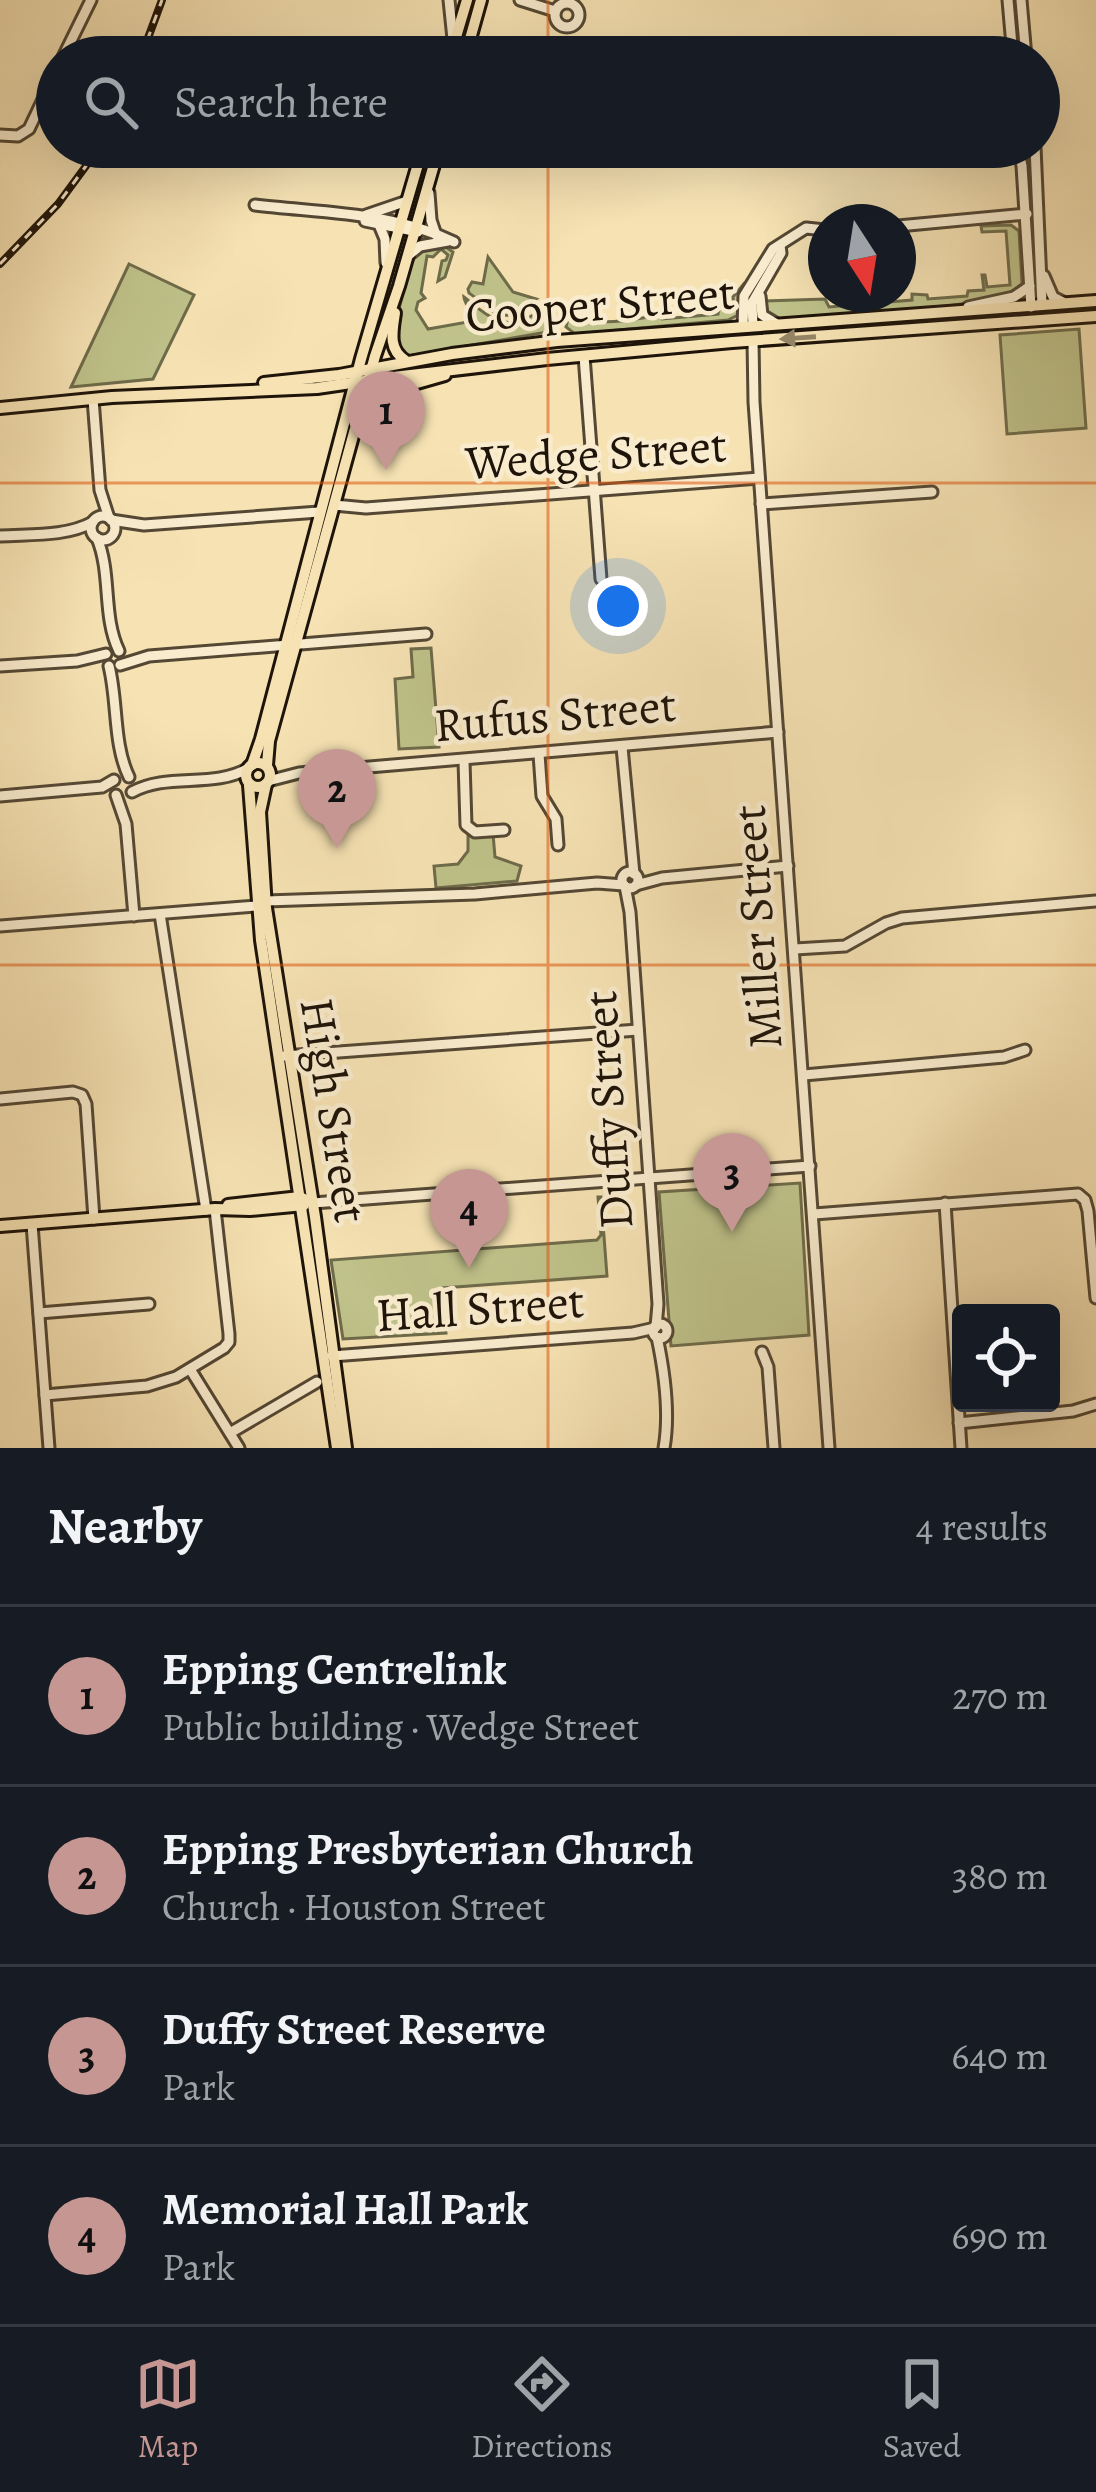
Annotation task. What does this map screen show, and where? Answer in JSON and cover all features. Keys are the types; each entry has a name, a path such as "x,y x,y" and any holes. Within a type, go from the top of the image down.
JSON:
{"main road":[{"path":"456,36 467,0"},
{"path":"470,36 481,0"},
{"name":"High Street","path":"328,510 362,406 364,376 409,256 409,200 418,168"},
{"name":"High Street","path":"263,906 260,812 269,741 291,644 387,274 411,228 432,168"},
{"path":"399,286 392,339 401,358 409,362"},
{"name":"Cooper Street","path":"364,376 1037,313 1066,303 1096,301"},
{"name":"Cooper Street","path":"2,408 112,397 317,388 409,362 556,341 941,312 1096,316"},
{"path":"748,327 749,341"},
{"path":"556,341 560,348 584,356"},
{"path":"362,406 393,389 471,367"},
{"name":"High Street","path":"291,644 248,784 318,1309 342,1448"},
{"path":"248,784 256,788 268,774 261,762 250,767"},
{"path":"0,1226 304,1202"},
{"name":"High Street","path":"304,1202 332,1356 342,1448"}],"street":[{"path":"73,36 91,0"},
{"path":"449,0 450,36"},
{"path":"520,0 557,5"},
{"path":"1008,0 1011,36"},
{"path":"1021,0 1024,36"},
{"path":"0,135 17,136 28,129 36,113"},
{"path":"1022,168 1030,286 1037,313"},
{"path":"1036,168 1037,313"},
{"path":"430,176 436,236"},
{"path":"355,217 409,200"},
{"path":"256,205 355,217 454,242 420,246 409,256"},
{"path":"916,224 1039,213"},
{"path":"355,217 411,228"},
{"path":"378,225 385,239 387,274"},
{"path":"748,327 744,296 773,249 791,236 808,234"},
{"path":"748,327 752,303 782,253 781,246"},
{"path":"1040,265 1051,294 1066,303"},
{"path":"941,312 1007,299 1030,286"},
{"path":"760,290 762,315 777,325"},
{"name":"Miller Street","path":"749,341 829,1448"},
{"path":"584,356 601,579"},
{"path":"93,399 100,490 114,527 106,568 120,749 112,787 126,824 134,916"},
{"name":"Wedge Street","path":"111,536 144,525 759,478"},
{"path":"100,490 91,528 106,568"},
{"path":"761,504 932,492"},
{"path":"0,536 61,532 102,516 110,519"},
{"name":"Wedge Street","path":"110,519 144,525"},
{"path":"61,532 104,540 111,536"},
{"path":"0,667 426,634"},
{"name":"Rufus Street","path":"268,774 622,747 778,729"},
{"name":"Duffy Street","path":"622,747 668,1448"},
{"path":"120,749 134,785 126,824"},
{"path":"539,754 542,796 556,819 558,845"},
{"path":"464,760 468,829 504,830"},
{"path":"0,796 102,787 115,779 213,780 250,767"},
{"path":"213,780 248,784"},
{"path":"83,789 122,797 161,783"},
{"path":"0,926 317,901 475,894 788,866"},
{"path":"795,949 845,946 902,918 1096,902"},
{"path":"45,1395 147,1386 190,1369 229,1342 160,914"},
{"path":"284,1056 638,1030"},
{"path":"804,1076 1004,1057 1025,1050"},
{"path":"0,1099 82,1095 94,1219"},
{"path":"304,1202 810,1166"},
{"path":"814,1214 1068,1193 1082,1196 1088,1210 1096,1298"},
{"path":"945,1203 961,1448"},
{"path":"32,1224 49,1448"},
{"path":"39,1313 149,1304"},
{"name":"Hall Street","path":"332,1356 659,1331"},
{"path":"762,1352 768,1367 774,1448"},
{"path":"190,1369 238,1448"},
{"path":"230,1432 317,1382"},
{"path":"959,1423 1073,1412 1096,1404"}],"green space":[{"path":"1011,225 1019,231 1022,284 1002,298 916,309 916,294 928,299 984,290 982,275 987,287 1010,285 1006,231 982,232 981,226"},
{"path":"443,245 453,252 445,277 438,281 448,255 441,249 427,256 421,293 425,298 416,310 428,329 468,322 464,297 492,318 508,323 544,310 554,319 553,331 401,355 394,328 412,259 418,250"},
{"path":"488,257 513,292 536,299 504,315 469,293 472,282 483,284"},
{"path":"129,264 194,295 153,379 71,387"},
{"path":"742,286 738,315 728,320 575,334 566,327 573,318 606,322 660,314 662,319 718,314 719,309 734,307 733,297"},
{"path":"808,300 808,312 873,312 774,320 768,316 765,301"},
{"path":"1079,329 1086,428 1007,434 1000,335"},
{"path":"431,648 439,747 399,749 395,679 413,677 411,649"},
{"path":"493,834 495,857 521,866 517,881 436,888 434,866 458,864 468,851 468,836"},
{"path":"800,1183 809,1335 671,1346 659,1192"},
{"path":"598,1197 607,1276 443,1288 446,1333 343,1339 331,1260 597,1240 601,1235"}],"railway":[{"path":"149,36 162,0"},
{"path":"0,264 58,204 85,168"}],"place":[{"name":"Epping Centrelink","path":"386,470"},
{"name":"Epping Presbyterian Church","path":"337,848"},
{"name":"Duffy Street Reserve","path":"732,1232"},
{"name":"Memorial Hall Park","path":"469,1268"}]}
